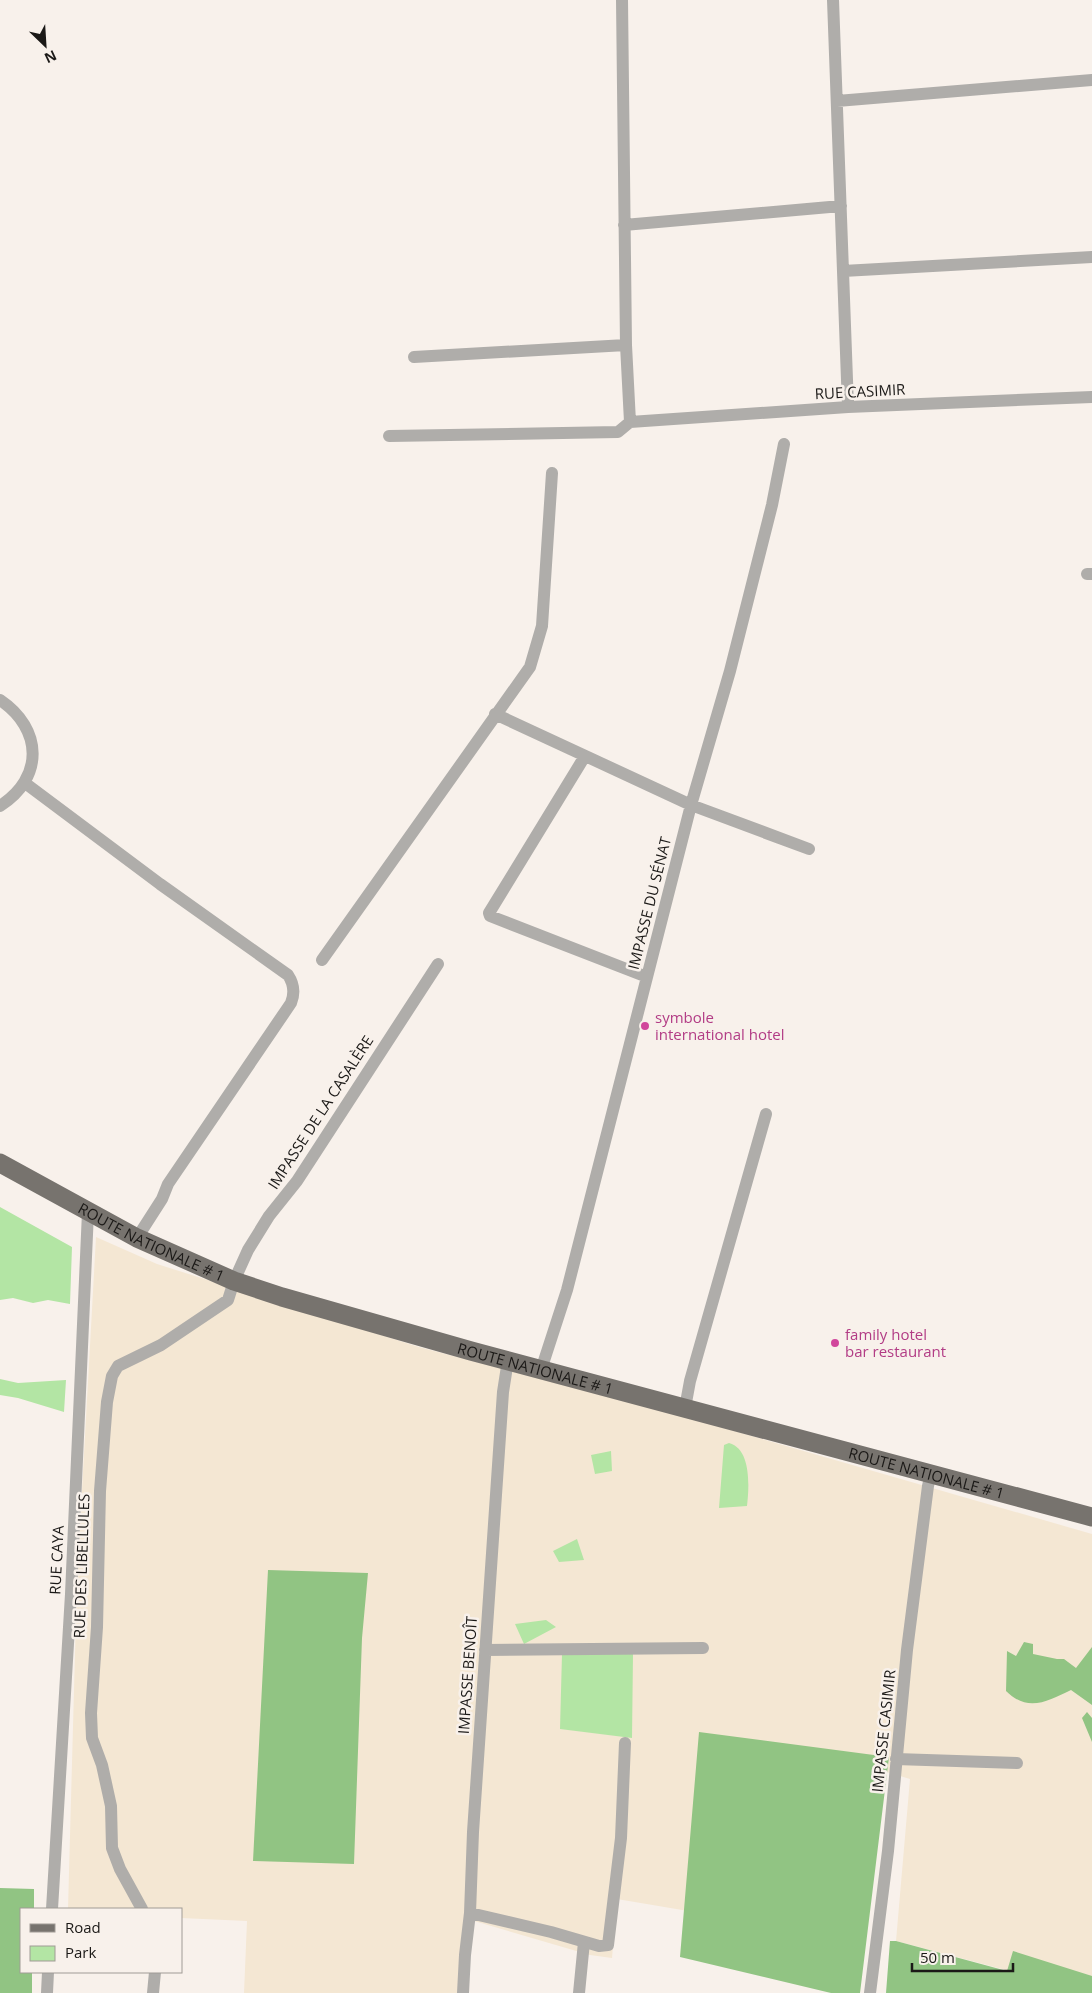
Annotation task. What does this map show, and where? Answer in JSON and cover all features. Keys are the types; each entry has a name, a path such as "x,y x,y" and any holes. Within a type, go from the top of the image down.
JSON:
{"main road":[{"name":"ROUTE NATIONALE # 1","path":"0,1163 137,1238 234,1281 282,1297 541,1370 1092,1517"}],"street":[{"path":"389,436 618,432 630,422 626,345 622,0"},
{"path":"833,0 848,407"},
{"path":"837,101 1092,80"},
{"path":"624,224 841,206"},
{"path":"843,271 1092,257"},
{"path":"414,357 626,345"},
{"name":"RUE CASIMIR","path":"630,422 848,407 1092,397"},
{"name":"IMPASSE DU SÉNAT","path":"541,1370 567,1290 691,805 734,653 772,505 784,444"},
{"path":"322,960 530,667 542,626 552,473"},
{"path":"0,700 14,710 26,725 32,744 32,764 25,783 13,798 0,806"},
{"path":"495,714 691,805 809,849"},
{"path":"585,756 489,913 490,916 647,977"},
{"path":"25,783 160,884 288,975 292,982 294,996 291,1003 168,1184 162,1199 137,1238"},
{"name":"IMPASSE DE LA CASALÈRE","path":"234,1281 248,1250 269,1216 297,1181 438,964"},
{"path":"685,1408 690,1381 766,1114"},
{"name":"RUE CAYA","path":"52,1908 74,1525 88,1212"},
{"name":"RUE DES LIBELLULES","path":"141,1908 120,1869 112,1848 111,1806 102,1765 92,1738 91,1713 97,1627 100,1491 107,1402 112,1376 118,1366 161,1345 184,1328 219,1307 228,1300 234,1281"},
{"name":"IMPASSE BENOÎT","path":"463,1993 464,1955 470,1913 473,1832 503,1392 508,1360"},
{"name":"IMPASSE CASIMIR","path":"870,1993 888,1851 907,1650 931,1473"},
{"path":"485,1650 703,1648"},
{"path":"470,1913 584,1942 604,1946 609,1941 621,1838 625,1743"},
{"path":"896,1759 1017,1763"},
{"path":"579,1993 584,1942"},
{"path":"47,1993 48,1973"},
{"path":"152,1993 155,1973"}],"shaded area":[{"path":"96,1237 157,1264 419,1347 679,1415 1092,1534 1092,1993 896,1941 910,1779 870,1767 694,1912 617,1899 612,1958 590,1955 464,1918 458,1993 244,1993 247,1921 182,1918 182,1908 68,1908 77,1581"}],"green space":[{"path":"0,1207 72,1247 70,1304 48,1300 33,1303 13,1298 0,1300"},
{"path":"0,1379 18,1383 66,1380 64,1412 18,1398 0,1395"},
{"path":"729,1443 742,1453 745,1461 748,1480 747,1506 719,1508 724,1445"},
{"path":"611,1451 612,1471 595,1474 591,1455"},
{"path":"577,1539 584,1560 559,1562 553,1551"},
{"path":"268,1570 368,1573 362,1638 354,1864 253,1861"},
{"path":"546,1620 556,1627 524,1644 515,1624"},
{"path":"1024,1642 1033,1644 1033,1654 1064,1659 1076,1668 1092,1647 1092,1705 1071,1690 1038,1703 1022,1702 1006,1691 1007,1651 1016,1656"},
{"path":"562,1654 633,1654 632,1738 560,1729"},
{"path":"1087,1712 1092,1718 1092,1742 1082,1718"},
{"path":"699,1732 889,1757 860,1993 831,1993 680,1957"},
{"path":"0,1888 34,1889 34,1908 20,1908 20,1973 32,1973 32,1993 0,1993"},
{"path":"890,1941 1007,1971 1013,1951 1092,1976 1092,1993 886,1993"}],"place":[{"name":"symbole international hotel","path":"645,1026"},
{"name":"family hotel bar restaurant","path":"835,1343"}]}
